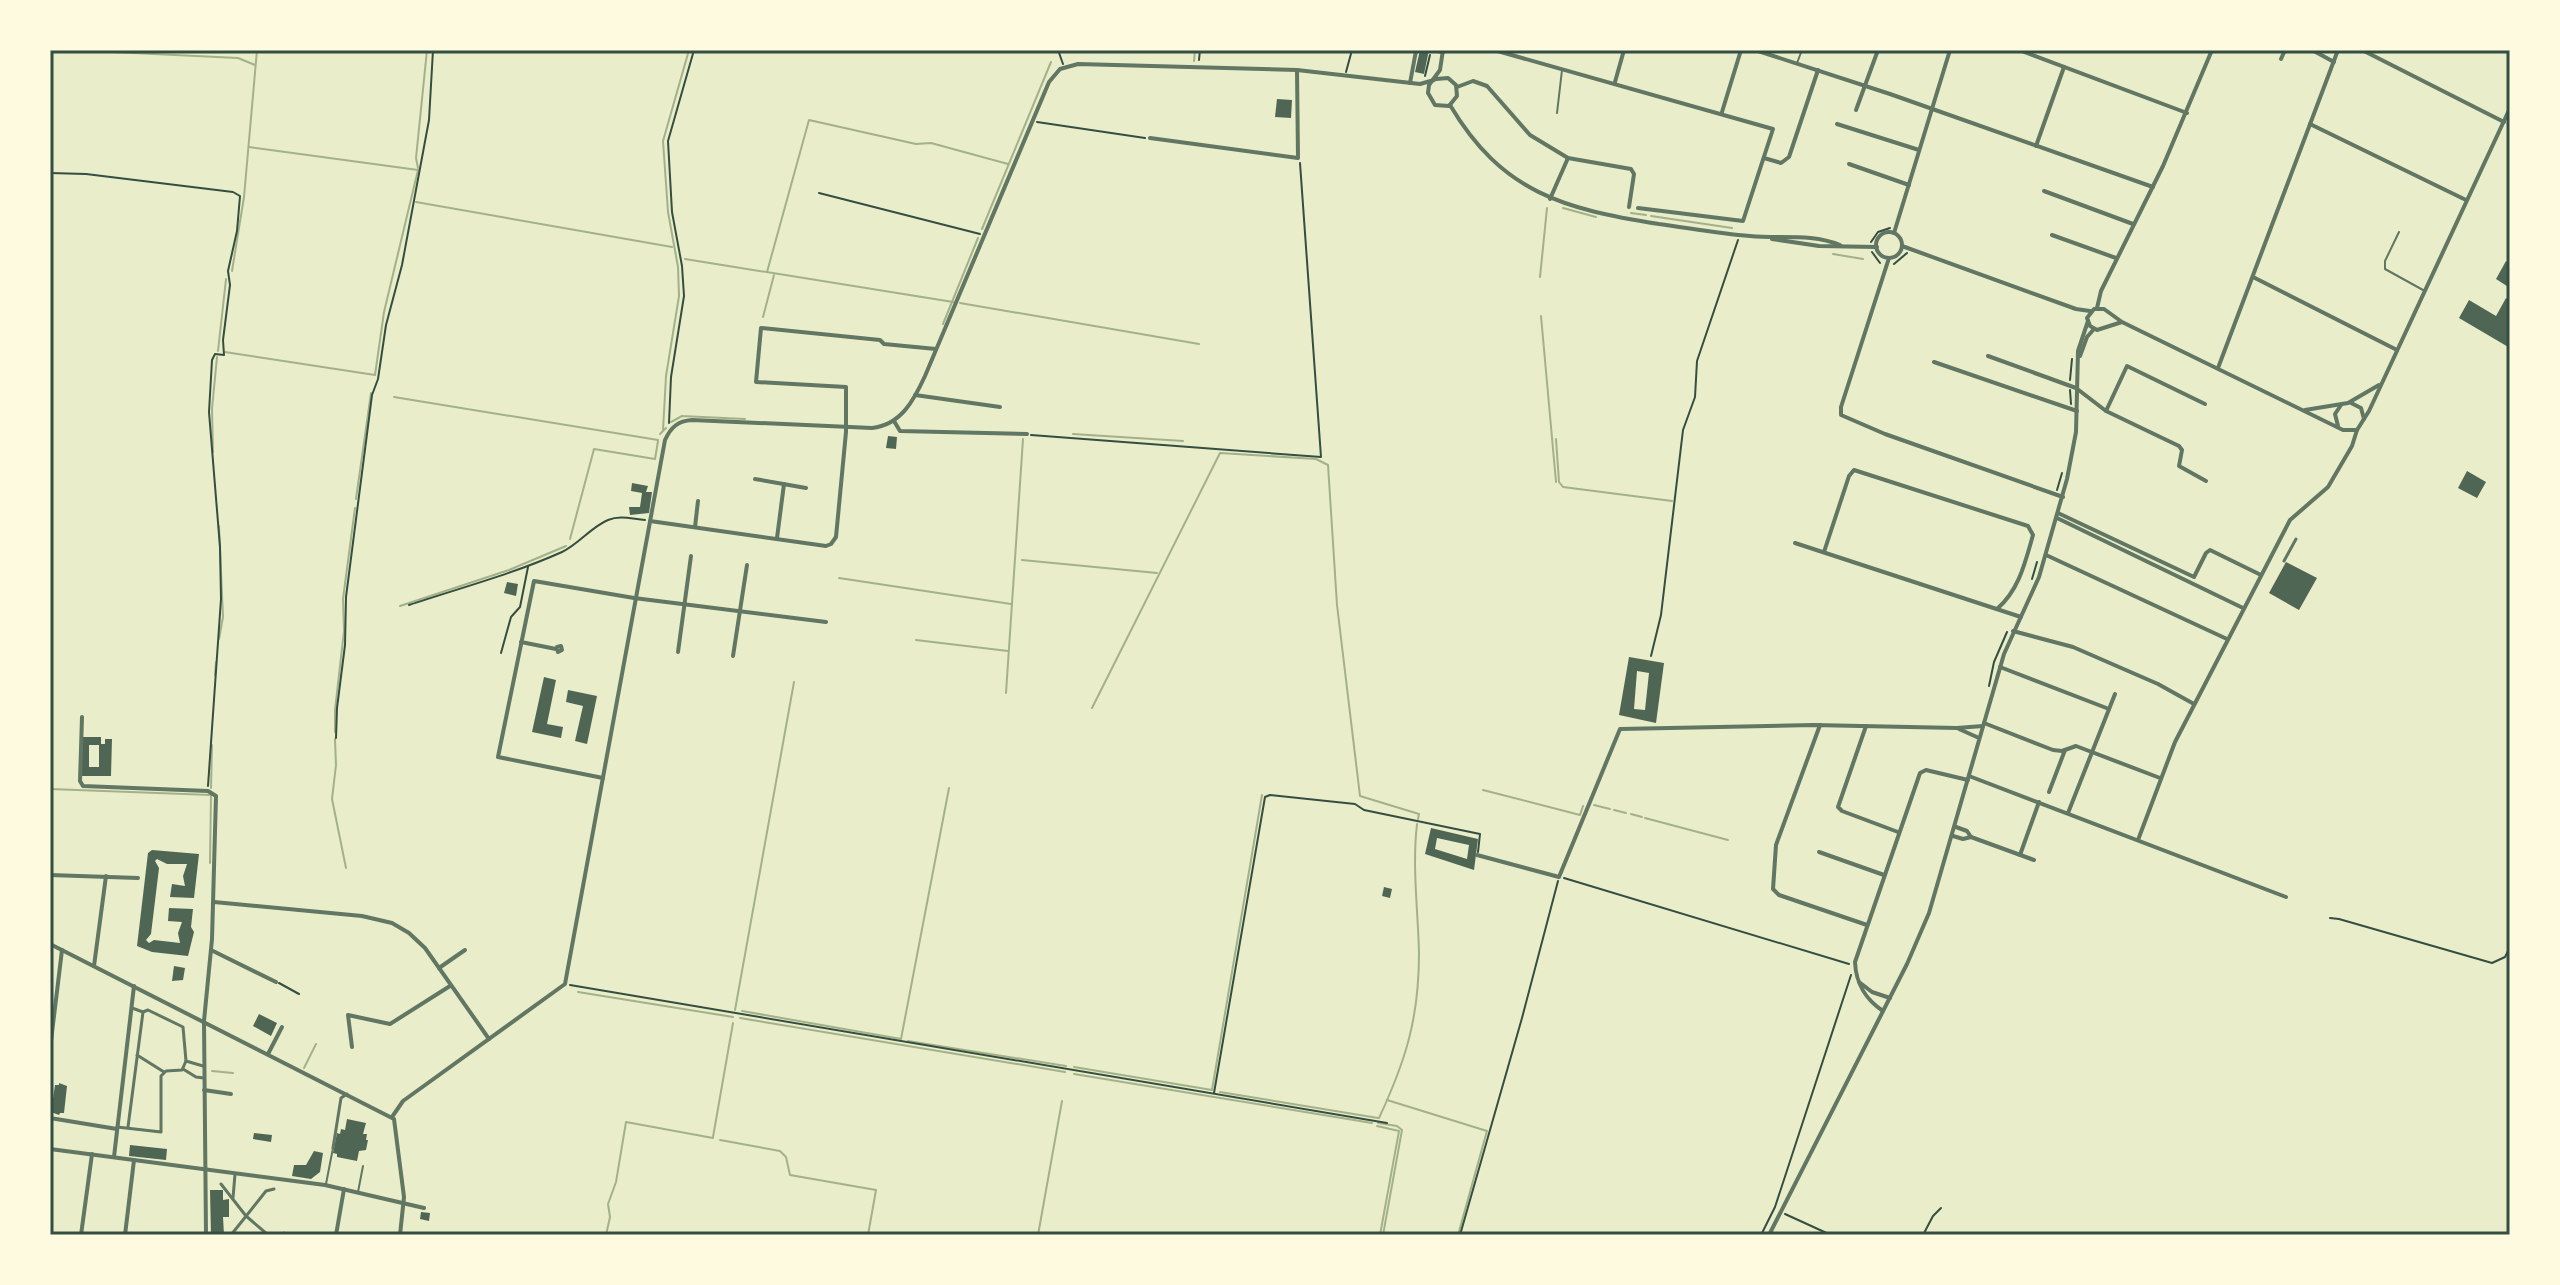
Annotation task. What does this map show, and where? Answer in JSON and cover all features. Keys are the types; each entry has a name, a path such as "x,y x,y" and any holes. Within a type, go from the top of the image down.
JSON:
{"street":[{"path":"1428,96 1443,51 1432,50"},
{"path":"1494,50 1722,112 1773,129 1743,221 1638,208"},
{"path":"1614,83 1624,50"},
{"path":"1722,112 1741,50"},
{"path":"1755,50 2153,187"},
{"path":"1856,110 1878,50"},
{"path":"1894,233 1950,50"},
{"path":"2019,50 2187,113"},
{"path":"2097,308 2102,289 2153,187 2212,50"},
{"path":"2281,59 2285,50"},
{"path":"2312,50 2334,62"},
{"path":"2218,368 2338,50"},
{"path":"2362,50 2504,122"},
{"path":"1413,83 1416,51"},
{"path":"1413,83 1438,106 1450,105 1457,98 1457,87 1441,63"},
{"path":"392,1117 403,1101 550,997 565,982 634,598 668,434 677,424 688,420 874,428 894,421 915,395 1051,79 1064,66 1198,65 1297,70 1413,83 1449,78"},
{"path":"2036,146 2064,67"},
{"path":"1150,138 1298,158 1297,70"},
{"path":"1764,158 1782,163 1789,157 1818,70"},
{"path":"1457,87 1473,81 1487,86 1530,135 1568,158 1631,169 1634,175 1629,207"},
{"path":"1450,105 1465,129 1491,159 1519,181 1550,199 1609,215 1739,236 1822,239 1840,245 1874,247 1889,258 1898,255 1902,246 1900,238 1894,233 1881,235 1874,247"},
{"path":"2138,840 2160,778 2227,639 2291,518 2328,487 2383,380 2510,108"},
{"path":"1837,124 1920,151"},
{"path":"2310,124 2466,200"},
{"path":"1550,199 1568,158"},
{"path":"1849,164 1909,185"},
{"path":"2044,191 2133,224"},
{"path":"2052,235 2116,258"},
{"path":"1902,246 2076,309 2104,309 2122,322 2343,430 2357,430"},
{"path":"1889,258 1841,415 1885,434 2063,497"},
{"path":"2253,277 2397,350"},
{"path":"2076,309 2094,329 2102,330 2108,325 2122,322"},
{"path":"1769,1235 1924,927 1956,827 2000,667 2046,555 2063,497 2075,445 2078,351 2090,311"},
{"path":"2108,325 2109,315"},
{"path":"650,521 826,546 835,540 846,428 846,387 756,382 761,328 937,349"},
{"path":"2076,366 2086,339 2094,329"},
{"path":"1988,356 2076,388 2106,411 2180,447 2180,468 2206,481"},
{"path":"1934,362 2077,411"},
{"path":"2106,411 2127,366 2205,404"},
{"path":"2343,430 2337,425 2337,409 2372,391 2383,380"},
{"path":"915,395 1000,407"},
{"path":"2304,410 2356,404 2362,410 2357,430"},
{"path":"894,421 900,431 1027,434"},
{"path":"1824,552 1849,476 1854,470 2028,526 2033,535 2017,586 2011,597 1997,609"},
{"path":"755,479 806,488"},
{"path":"777,538 784,484"},
{"path":"695,527 698,501"},
{"path":"2058,515 2194,577"},
{"path":"2058,515 2243,608"},
{"path":"2284,561 2296,539"},
{"path":"1795,543 2021,617"},
{"path":"2195,585 2194,577 2210,550 2261,575"},
{"path":"2046,555 2227,639"},
{"path":"678,652 691,556"},
{"path":"733,656 747,565"},
{"path":"603,778 498,757 534,581 634,598 826,622"},
{"path":"2013,631 2068,645 2158,684 2194,704"},
{"path":"521,642 556,649"},
{"path":"2000,667 2109,709"},
{"path":"2068,813 2115,694"},
{"path":"82,717 82,785 88,788 208,791 216,797 214,902 204,1021 206,1235"},
{"path":"1477,855 1559,877 1620,729 1820,725 1957,728 1984,724 2053,750 2076,746 2160,778"},
{"path":"1820,725 1776,845 1773,889 1779,895 1867,926"},
{"path":"1866,726 1838,807 1898,832"},
{"path":"1957,728 1979,738"},
{"path":"2049,792 2065,750"},
{"path":"1883,1011 1867,998 1858,980 1855,962 1922,770 1969,778 2039,802 2286,897"},
{"path":"2020,855 2039,802"},
{"path":"1956,827 1968,832 1971,837"},
{"path":"1953,836 1963,839 1971,837 2034,860"},
{"path":"1819,852 1884,875"},
{"path":"50,875 138,878"},
{"path":"94,966 106,876"},
{"path":"214,902 362,916 400,928 416,939 489,1039"},
{"path":"50,944 392,1117 395,1121 404,1204 400,1235"},
{"path":"50,1049 62,950"},
{"path":"211,950 276,982"},
{"path":"439,968 465,950"},
{"path":"1858,980 1869,991 1890,998"},
{"path":"114,1157 134,986"},
{"path":"352,1047 348,1015 390,1024 450,986"},
{"path":"132,1008 143,1012 148,1010 183,1027 186,1061 183,1069"},
{"path":"128,1129 143,1012"},
{"path":"268,1054 282,1027"},
{"path":"127,1048 138,1049"},
{"path":"137,1055 164,1072 183,1069 204,1078"},
{"path":"186,1061 203,1066"},
{"path":"50,1118 157,1134 162,1131 161,1076 164,1072"},
{"path":"122,1087 133,1088"},
{"path":"204,1090 231,1094"},
{"path":"333,1148 342,1096 347,1094"},
{"path":"50,1149 325,1186 424,1208"},
{"path":"81,1235 92,1154"},
{"path":"125,1235 134,1160"},
{"path":"233,1198 235,1173"},
{"path":"221,1184 246,1216 271,1234 283,1234"},
{"path":"231,1235 266,1191 274,1189"},
{"path":"336,1235 344,1189"}],"lane":[{"path":"1797,63 1802,50"},
{"path":"1557,113 1562,68"},
{"path":"2399,232 2385,261 2385,269 2425,290"},
{"path":"325,1186 333,1148"},
{"path":"358,1192 363,1166"}],"path":[{"path":"336,738 346,597 372,395 402,265 429,120 433,50"},
{"path":"668,434 671,377 684,296 672,212 668,141 694,50"},
{"path":"1058,50 1064,66"},
{"path":"1198,65 1200,50"},
{"path":"1346,75 1352,50"},
{"path":"1413,83 1426,74 1432,50"},
{"path":"1032,122 1150,138"},
{"path":"1027,434 1321,457 1302,171 1298,158"},
{"path":"50,173 86,174 233,192 240,196 237,231 228,271 230,285 224,355 215,354 212,360 209,412 221,599 208,791"},
{"path":"819,193 985,234"},
{"path":"1892,227 1877,233 1874,247 1876,260 1887,265 1898,263 1907,253"},
{"path":"1651,656 1661,615 1683,430 1695,397 1697,361 1739,236"},
{"path":"409,605 528,566 572,547 606,521 619,517 650,521"},
{"path":"501,653 507,626 522,602 528,566"},
{"path":"1213,1094 1265,797 1355,804 1364,810 1480,834 1477,855"},
{"path":"1460,1235 1559,877 1854,966 1775,1207 1761,1235"},
{"path":"2330,918 2492,963 2505,957 2510,947"},
{"path":"276,982 299,994"},
{"path":"565,982 574,987 1387,1123"},
{"path":"1923,1235 1941,1208"},
{"path":"1780,1212 1831,1235"}],"building":[{"path":"1420,50 1429,50 1424,74 1415,72"},
{"path":"1277,99 1292,100 1291,118 1275,117"},
{"path":"2506,261 2510,264 2510,288 2496,279"},
{"path":"2506,298 2510,300 2510,348 2459,318 2469,300 2496,316"},
{"path":"888,436 897,437 896,449 886,448"},
{"path":"2467,471 2486,482 2477,498 2458,488"},
{"path":"632,483 648,486 646,492 652,492 649,513 630,515 629,507 640,507 642,493 631,491"},
{"path":"2286,562 2317,578 2299,610 2269,593"},
{"path":"507,582 518,584 516,596 504,593"},
{"path":"1629,657 1664,663 1656,723 1619,715","holes":["1637,671 1649,673 1645,710 1634,709"]},
{"path":"544,677 556,680 547,724 563,727 561,738 532,732"},
{"path":"568,690 597,696 587,744 575,741 583,706 566,702"},
{"path":"82,737 101,737 101,744 105,744 105,739 112,739 111,776 81,776","holes":["89,745 99,745 99,767 89,767"]},
{"path":"1431,828 1478,839 1474,870 1425,854","holes":["1437,838 1469,845 1467,859 1435,849"]},
{"path":"152,850 199,854 194,898 170,897 172,884 185,886 183,876 187,864 155,861 159,868 151,934 146,940 149,943 154,940 180,943 178,933 182,922 168,921 169,908 193,909 191,927 194,932 188,956 152,952 137,946 148,853"},
{"path":"1384,887 1392,889 1390,898 1382,896"},
{"path":"174,966 185,968 183,980 172,981"},
{"path":"259,1014 277,1023 271,1036 253,1026"},
{"path":"55,1085 67,1086 64,1113 59,1115 51,1112"},
{"path":"347,1119 366,1123 363,1134 367,1134 366,1150 359,1151 357,1161 337,1157 333,1153 337,1133 345,1130"},
{"path":"254,1133 272,1135 271,1142 253,1139"},
{"path":"130,1145 167,1149 166,1160 129,1156"},
{"path":"314,1151 323,1153 320,1172 311,1179 292,1176 294,1165 306,1165"},
{"path":"210,1190 223,1190 223,1200 229,1199 229,1217 223,1217 224,1235 211,1235"},
{"path":"421,1212 430,1213 429,1221 420,1219"}],"waterway":[{"path":"69,50 238,58 255,65"},
{"path":"232,271 244,197 257,50"},
{"path":"418,168 416,158 427,50"},
{"path":"663,430 666,376 679,296 663,141 689,50"},
{"path":"1194,61 1195,50"},
{"path":"982,229 1051,62"},
{"path":"767,272 809,120 916,144 931,143 1008,164"},
{"path":"225,352 375,375 384,312 418,170 249,147"},
{"path":"416,202 672,247"},
{"path":"1540,277 1547,208"},
{"path":"1563,208 1596,217"},
{"path":"1631,213 1646,215"},
{"path":"1651,216 1732,228"},
{"path":"943,324 978,238"},
{"path":"1833,254 1863,259"},
{"path":"685,259 953,302"},
{"path":"763,317 774,275"},
{"path":"218,351 226,279"},
{"path":"960,303 1199,344"},
{"path":"1541,316 1556,482"},
{"path":"213,452 212,409 217,357"},
{"path":"356,499 371,393"},
{"path":"394,397 658,440"},
{"path":"671,422 682,416 745,419"},
{"path":"660,434 666,428"},
{"path":"1073,434 1183,441"},
{"path":"1006,693 1023,439"},
{"path":"1556,439 1559,482 1563,487 1672,501"},
{"path":"570,539 594,449 655,459 658,441"},
{"path":"1092,708 1220,453 1316,459 1328,465 1337,605 1360,796 1419,814 1418,819"},
{"path":"335,732 344,631 343,599 355,508"},
{"path":"219,526 223,617 219,639"},
{"path":"400,606 509,570 566,546"},
{"path":"1022,560 1157,573"},
{"path":"839,578 1011,604"},
{"path":"916,640 1008,651"},
{"path":"215,675 216,662"},
{"path":"735,1010 794,682"},
{"path":"335,739 332,799 346,868"},
{"path":"211,788 212,745"},
{"path":"742,1011 901,1039 949,788"},
{"path":"50,789 211,795 210,863"},
{"path":"1483,790 1580,815 1583,806"},
{"path":"1074,1067 1212,1090 1262,795"},
{"path":"1594,805 1610,809"},
{"path":"1614,810 1626,813"},
{"path":"1631,814 1642,817"},
{"path":"1645,818 1728,840"},
{"path":"1379,1118 1404,1057 1417,998 1417,824"},
{"path":"578,992 733,1017"},
{"path":"740,1018 1065,1072"},
{"path":"713,1137 733,1023"},
{"path":"908,1041 1066,1066"},
{"path":"304,1068 316,1044"},
{"path":"212,1071 233,1073"},
{"path":"1074,1074 1372,1123"},
{"path":"1220,1092 1378,1118"},
{"path":"1387,1100 1487,1131 1458,1235"},
{"path":"1038,1235 1062,1101"},
{"path":"606,1235 610,1217 608,1204 616,1182 626,1122 713,1138"},
{"path":"1378,1123 1397,1126 1402,1130 1383,1235"},
{"path":"1377,1126 1399,1131 1380,1235"},
{"path":"720,1140 780,1151 786,1157 790,1175 876,1190 868,1235"}]}
